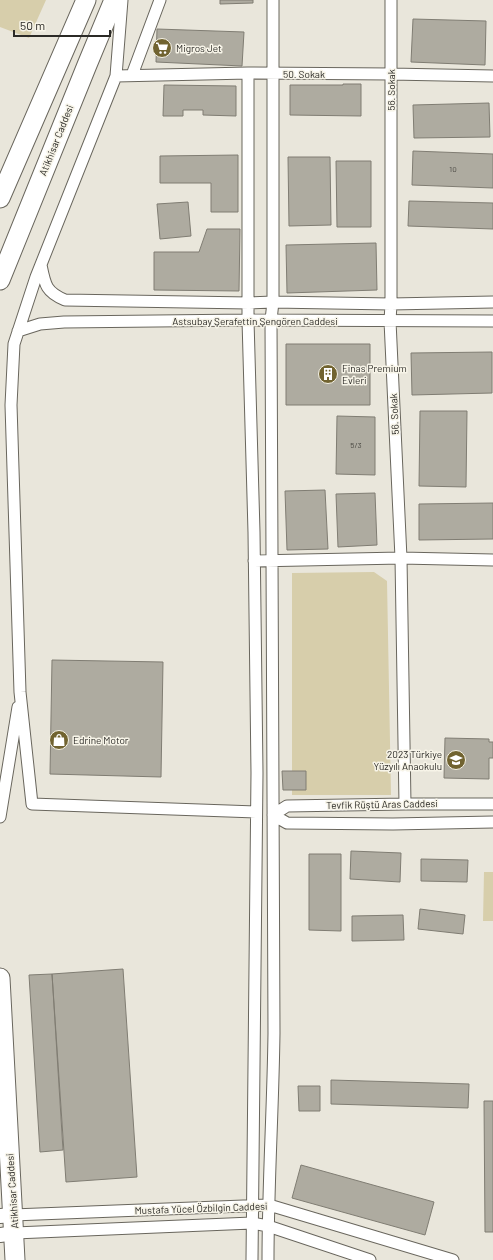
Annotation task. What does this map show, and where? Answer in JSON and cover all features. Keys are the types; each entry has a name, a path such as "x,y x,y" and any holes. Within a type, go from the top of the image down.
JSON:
{"highway":[{"path":"0,198 86,0"},
{"name":"Atikhisar Caddesi","path":"0,280 86,64 114,0"},
{"name":"Atikhisar Caddesi","path":"0,978 7,1225 16,1260"}],"street":[{"path":"122,0 116,76 41,265 14,344 11,405 20,692 32,804 256,812"},
{"path":"132,75 160,0"},
{"path":"268,1260 274,1036 274,703 271,320 273,302 273,0"},
{"name":"56. Sokak","path":"392,0 392,304 390,321 401,558 405,804"},
{"path":"248,73 248,320 254,561 256,812 252,1260"},
{"name":"50. Sokak","path":"116,76 248,73 493,76"},
{"name":"Astsubay Şerafettin Şengören Caddesi","path":"41,265 46,287 54,295 65,300 249,304 273,302 392,304 493,302"},
{"name":"Astsubay Şerafettin Şengören Caddesi","path":"18,332 40,324 64,322 248,320 493,321"},
{"path":"254,561 401,558 493,560"},
{"path":"0,817 20,692"},
{"name":"Tevfik Rüştü Aras Caddesi","path":"273,815 288,806 493,804"},
{"path":"273,815 288,823 393,824 493,822"},
{"name":"Mustafa Yücel Özbilgin Caddesi","path":"7,1225 252,1205 269,1205 454,1260"},
{"name":"Mustafa Yücel Özbilgin Caddesi","path":"7,1225 252,1223 268,1226 370,1260"}],"shaded area":[{"path":"0,0 46,0 29,38 0,27"},
{"path":"374,572 387,581 391,795 292,795 292,573"},
{"path":"484,872 493,872 493,921 483,921"}],"building":[{"path":"220,0 253,0 253,3 220,4"},
{"path":"413,19 486,21 485,65 411,62"},
{"path":"157,29 244,32 242,66 156,62"},
{"path":"361,84 361,116 290,115 290,85"},
{"path":"164,85 236,86 236,116 203,115 203,110 183,110 183,116 163,116"},
{"path":"489,103 490,137 414,138 413,105"},
{"path":"413,151 493,154 493,188 412,185"},
{"path":"238,155 238,212 211,212 211,183 160,183 160,156"},
{"path":"288,157 330,157 331,225 289,226"},
{"path":"336,161 371,161 371,227 337,227"},
{"path":"409,201 493,203 493,229 408,226"},
{"path":"188,202 191,236 160,239 157,204"},
{"path":"207,229 240,229 239,291 154,290 154,252 199,252"},
{"path":"376,243 377,290 287,293 286,245"},
{"name":"Finas Premium Evleri","path":"286,344 370,344 370,405 286,405"},
{"path":"492,352 492,393 412,395 411,353"},
{"path":"420,411 467,411 466,487 419,486"},
{"path":"337,416 375,417 375,475 336,474"},
{"path":"325,490 328,549 287,550 285,491"},
{"path":"375,493 377,545 338,547 336,494"},
{"path":"493,503 493,539 419,540 419,504"},
{"path":"52,660 163,662 161,777 50,774"},
{"path":"445,738 489,739 489,742 493,742 493,758 489,758 489,779 444,778"},
{"path":"282,771 306,771 306,790 283,790"},
{"path":"351,851 401,853 400,882 350,879"},
{"path":"309,854 341,854 341,931 309,930"},
{"path":"421,859 468,860 467,882 421,881"},
{"path":"420,909 465,915 463,934 418,929"},
{"path":"403,915 404,940 352,941 352,916"},
{"path":"123,969 137,1177 66,1182 52,974"},
{"path":"52,974 63,1150 40,1152 29,975"},
{"path":"331,1080 469,1084 468,1108 331,1104"},
{"path":"298,1086 320,1086 320,1111 299,1111"},
{"path":"484,1101 493,1101 493,1232 485,1232"},
{"path":"301,1165 434,1202 425,1235 292,1198"}],"place":[{"name":"Migros Jet","path":"162,48"},
{"name":"Finas Premium Evleri","path":"328,374"},
{"name":"Edrine Motor","path":"59,740"},
{"name":"2023 Türkiye Yüzyılı Anaokulu","path":"456,760"}]}
